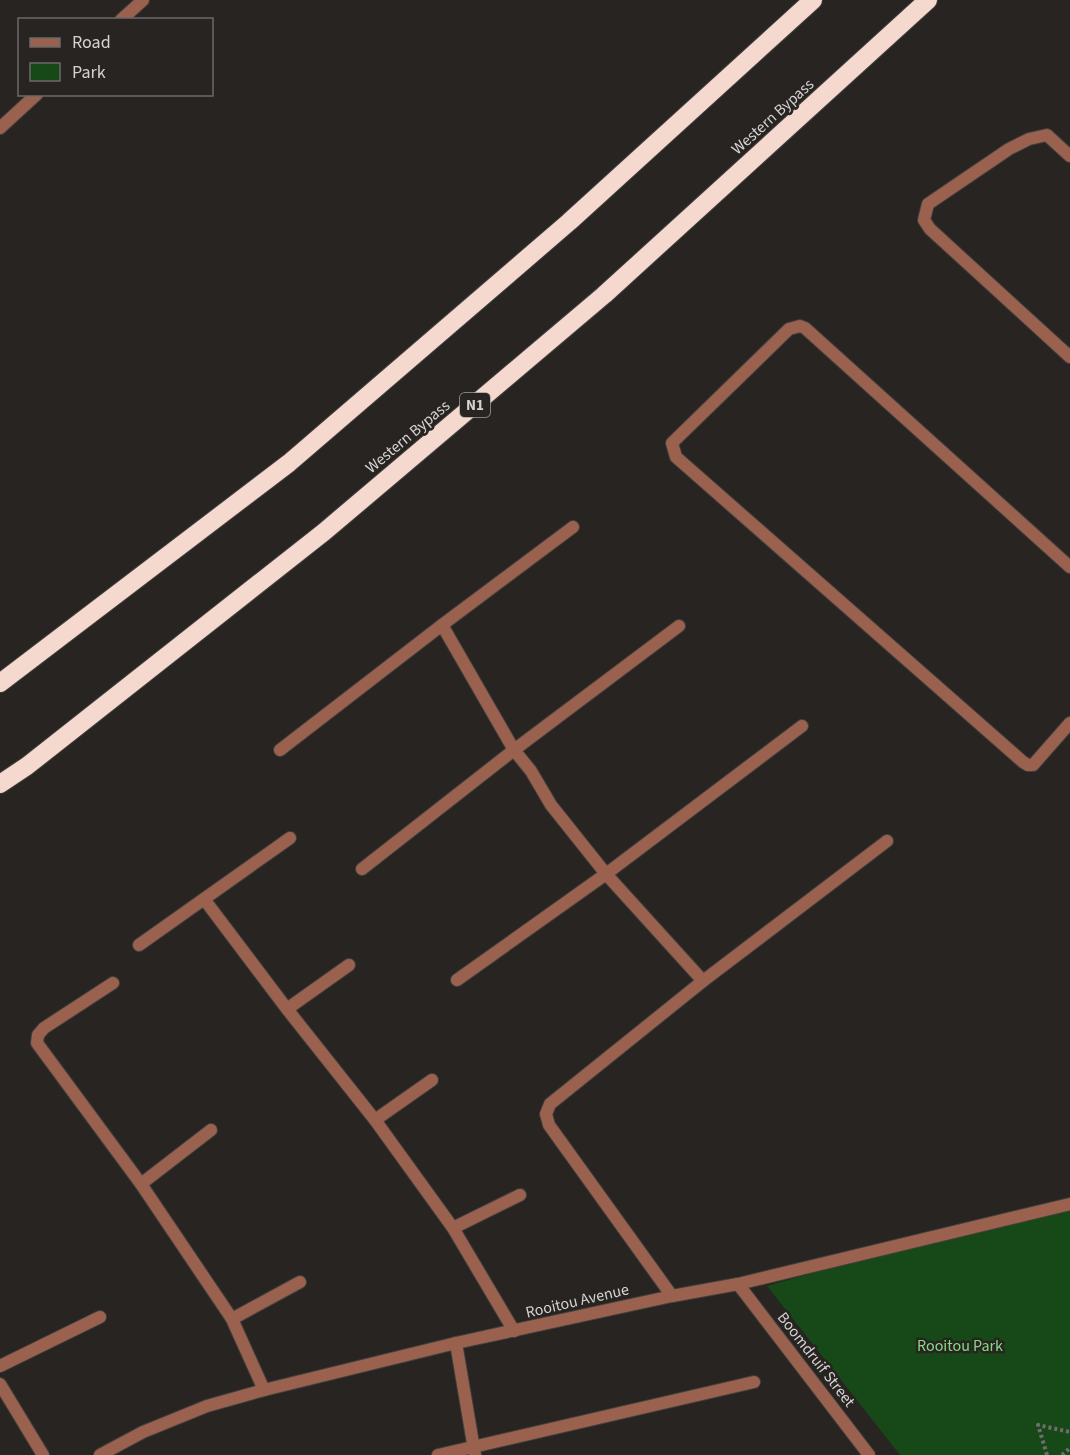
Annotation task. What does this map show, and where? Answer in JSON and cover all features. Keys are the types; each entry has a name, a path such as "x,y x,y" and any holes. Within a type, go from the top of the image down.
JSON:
{"highway":[{"path":"0,683 289,463 569,222 813,0"},
{"name":"Western Bypass","path":"0,784 27,766 306,546 604,295 928,0"}],"street":[{"path":"123,18 143,0"},
{"path":"0,128 35,96"},
{"path":"1070,156 1047,135 1029,138 928,204 924,220 930,230 1070,357"},
{"path":"1070,567 805,328 800,326 789,329 672,443 676,457 1023,762 1033,765 1070,723"},
{"path":"280,750 573,527"},
{"path":"442,625 514,750 531,771 551,805 606,874 703,981"},
{"path":"362,869 514,750 679,626"},
{"path":"457,980 606,874 802,726"},
{"path":"139,945 290,838"},
{"path":"672,1296 549,1125 546,1114 550,1104 703,981 887,841"},
{"path":"204,899 375,1120 453,1228 514,1331"},
{"path":"287,1009 349,965"},
{"path":"113,982 44,1028 38,1035 37,1043 141,1184 232,1319 264,1390"},
{"path":"375,1120 432,1080"},
{"path":"141,1184 211,1130"},
{"path":"453,1228 520,1196"},
{"name":"Rooitou Avenue","path":"100,1455 143,1432 207,1406 264,1390 456,1343 738,1284 1070,1204"},
{"path":"232,1319 300,1282"},
{"name":"Boomdruif Street","path":"738,1284 869,1455"},
{"path":"0,1366 100,1317"},
{"path":"456,1343 474,1451"},
{"path":"438,1455 474,1451 754,1382"},
{"path":"0,1384 43,1455"}],"path":[{"path":"1047,1455 1038,1425 1070,1432"},
{"path":"1062,1455 1070,1449"}],"green space":[{"name":"Rooitou Park","path":"1070,1200 1070,1455 900,1455 767,1286"}]}
